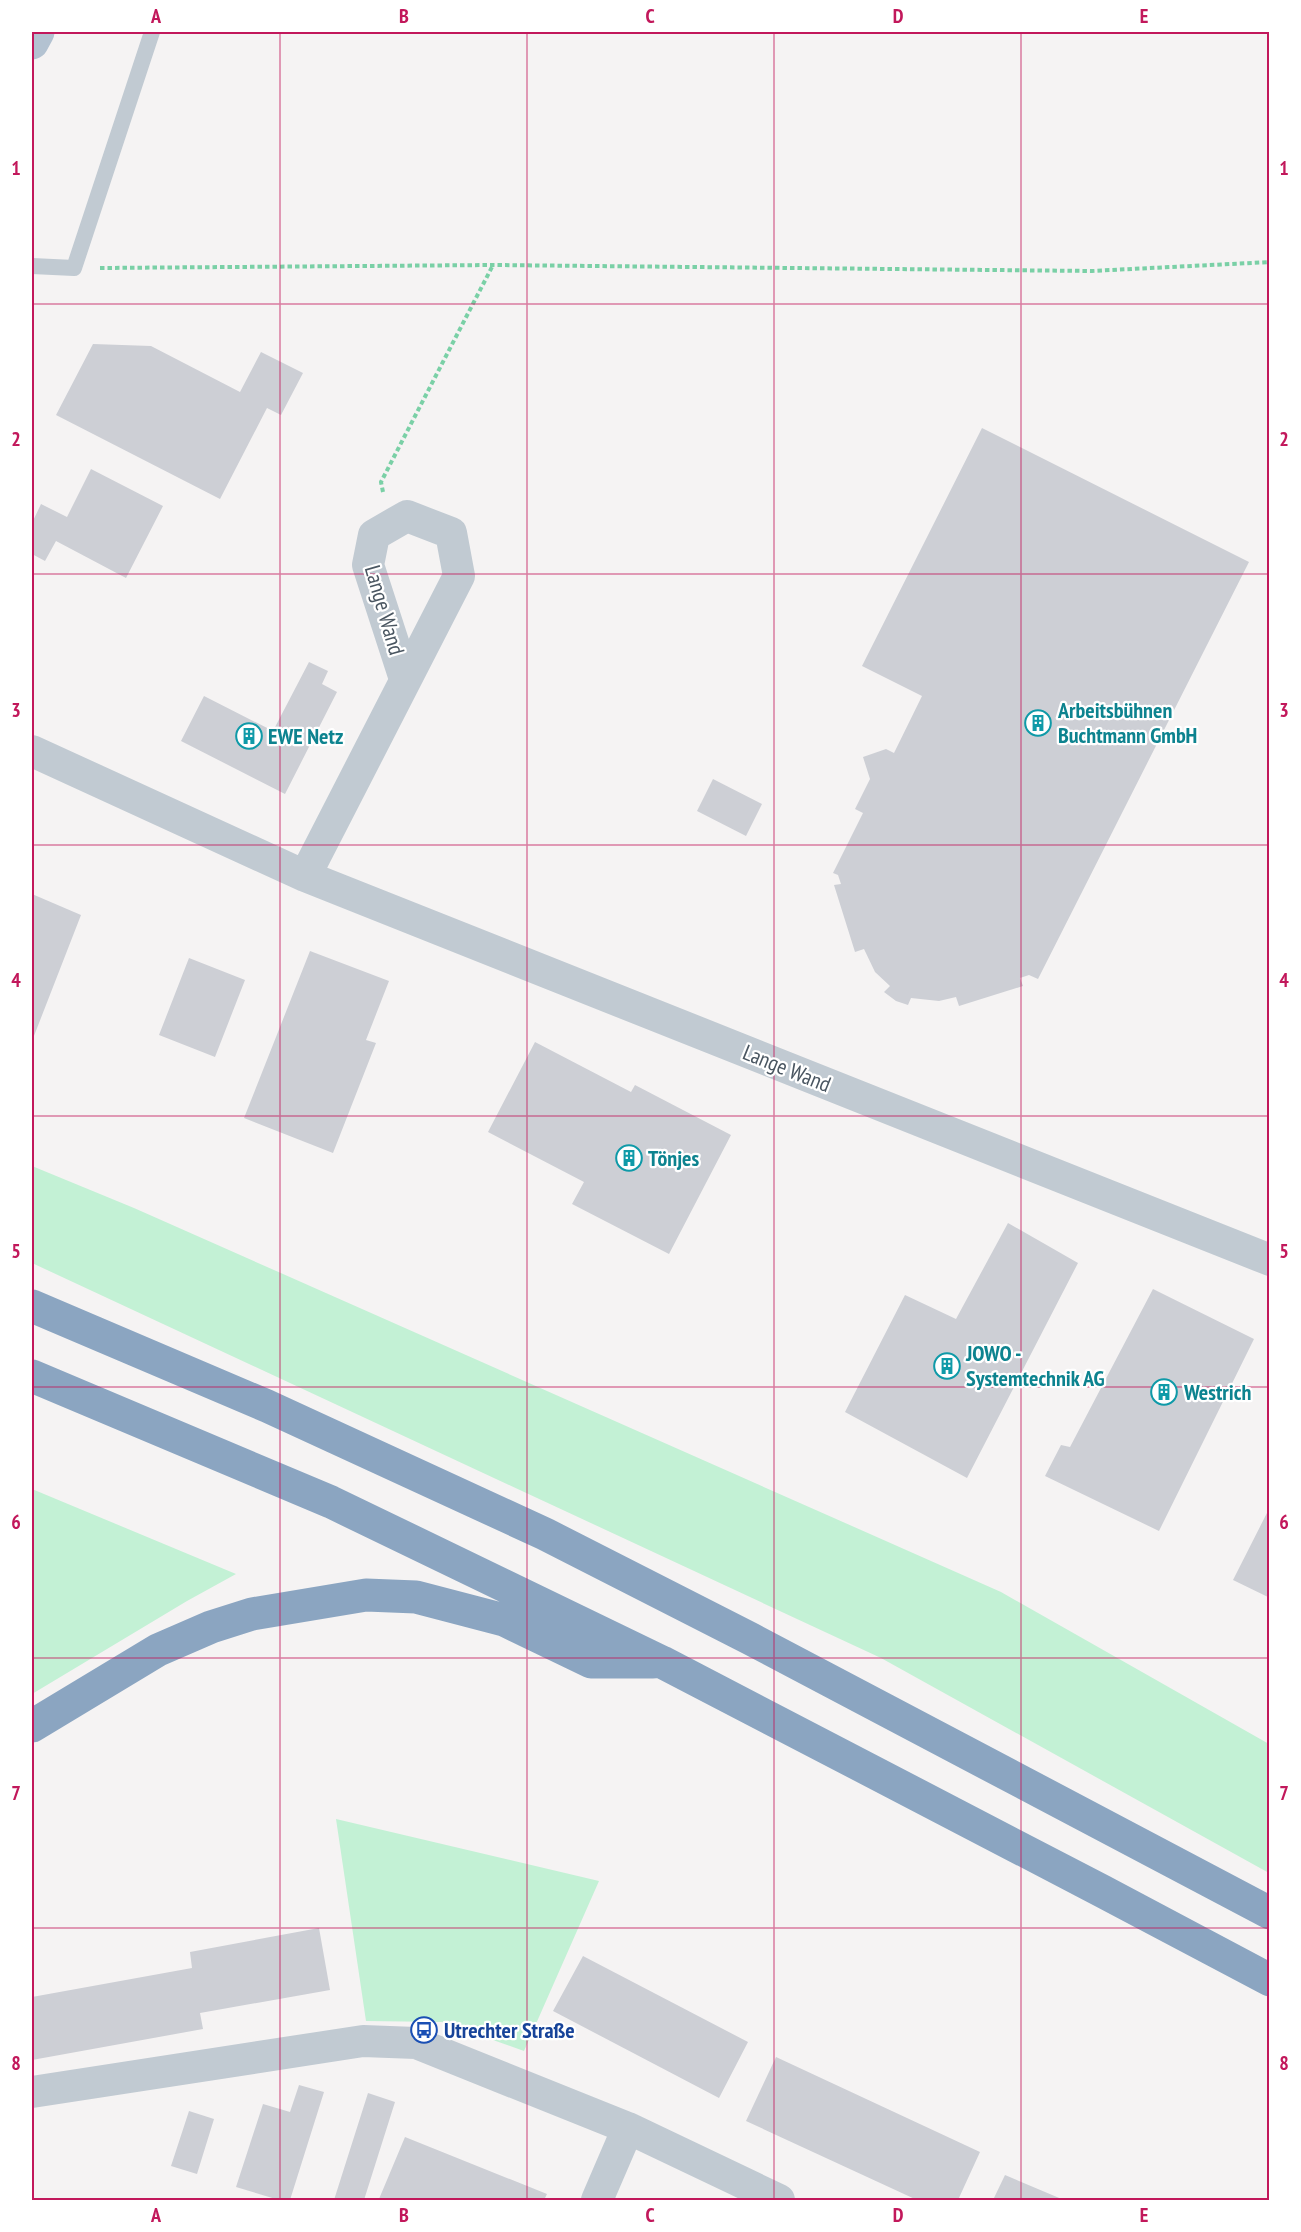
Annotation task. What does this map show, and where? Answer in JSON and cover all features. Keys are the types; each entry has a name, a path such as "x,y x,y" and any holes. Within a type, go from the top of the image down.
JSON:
{"highway":[{"path":"32,1306 267,1406 545,1534 782,1655 1269,1913"},
{"path":"32,1376 331,1502 662,1662 1269,1980"},
{"path":"32,1726 158,1650 211,1628 252,1614 366,1595 416,1597 504,1620 591,1662 662,1662"}],"main road":[{"path":"32,43 38,32"}],"street":[{"name":"Lange Wand","path":"305,876 459,576 451,533 407,516 374,535 368,565 405,679"},
{"name":"Lange Wand","path":"32,751 305,876 1269,1260"},
{"path":"32,2092 363,2041 416,2043 628,2128 779,2200"},
{"path":"597,2200 628,2128"}],"lane":[{"path":"32,266 74,268 152,32"}],"path":[{"path":"74,268 493,265 1092,271 1269,262"},
{"path":"391,526 381,482 493,265"}],"green space":[{"path":"32,1166 134,1208 1001,1592 1269,1744 1269,1873 881,1658 32,1263"},
{"path":"32,1489 236,1574 32,1694"},
{"path":"336,1819 599,1881 524,2051 442,2022 366,2021"}],"building":[{"path":"93,344 151,346 240,392 261,352 303,373 281,415 267,408 220,499 56,415"},
{"name":"Arbeitsbühnen Buchtmann GmbH","path":"982,428 1249,562 1038,979 1029,975 1020,978 1023,986 959,1006 956,997 939,1001 911,998 908,1005 896,1001 884,992 890,986 875,972 864,949 855,952 834,885 841,884 838,875 833,873 863,813 855,809 870,779 863,757 886,749 894,753 922,696 862,666"},
{"path":"91,469 163,506 126,578 56,541 45,561 32,554 32,523 41,504 67,517"},
{"name":"EWE Netz","path":"309,662 328,671 322,684 337,692 285,794 181,741 204,696 273,731"},
{"path":"713,779 762,804 746,836 697,811"},
{"path":"32,894 81,915 32,1041"},
{"path":"310,951 389,981 366,1040 376,1043 333,1153 244,1118"},
{"path":"189,958 245,980 215,1057 159,1035"},
{"name":"Tönjes","path":"535,1042 631,1092 635,1085 731,1135 669,1254 572,1204 584,1182 488,1132"},
{"name":"JOWO ‑ Systemtechnik AG","path":"1008,1223 1078,1263 967,1478 845,1412 905,1295 956,1319"},
{"name":"Westrich","path":"1153,1289 1254,1339 1159,1531 1045,1476 1061,1445 1070,1447"},
{"path":"1270,1507 1270,1598 1233,1580"},
{"path":"319,1928 330,1990 200,2013 203,2029 32,2060 32,1997 192,1968 190,1952"},
{"path":"583,1956 748,2042 719,2098 553,2011"},
{"path":"776,2057 980,2152 958,2200 917,2200 746,2121"},
{"path":"299,2085 324,2092 290,2200 279,2200 236,2187 263,2104 290,2112"},
{"path":"368,2093 395,2102 364,2200 334,2200"},
{"path":"189,2111 214,2119 197,2174 171,2166"},
{"path":"405,2137 547,2194 544,2200 379,2199"},
{"path":"1005,2175 1064,2200 993,2200"}],"place":[{"name":"Arbeitsbühnen Buchtmann GmbH","path":"1038,723"},
{"name":"EWE Netz","path":"249,736"},
{"name":"Tönjes","path":"629,1158"},
{"name":"JOWO ‑ Systemtechnik AG","path":"947,1366"},
{"name":"Westrich","path":"1164,1392"},
{"name":"Utrechter Straße","path":"424,2030"}]}
